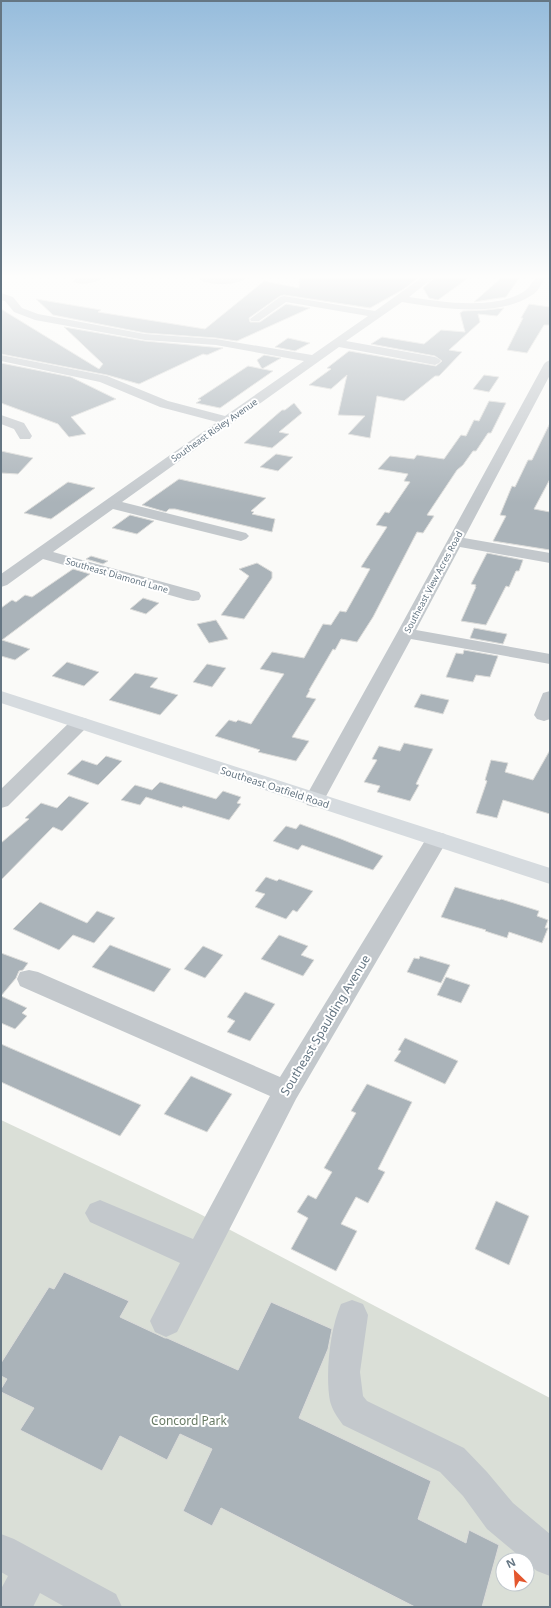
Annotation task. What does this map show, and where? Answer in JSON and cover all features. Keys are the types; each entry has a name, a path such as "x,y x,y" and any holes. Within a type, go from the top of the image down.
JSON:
{"main road":[{"name":"Southeast Oatfield Road","path":"1,698 550,876"}],"street":[{"path":"280,353 314,359"},
{"name":"Southeast Risley Avenue","path":"1,582 322,353"},
{"path":"391,353 435,361"},
{"path":"1,358 104,379 164,404 228,420"},
{"name":"Southeast View Acres Road","path":"314,800 406,633 550,364"},
{"path":"1,420 19,426 25,436"},
{"path":"111,504 241,536"},
{"path":"454,542 550,558"},
{"name":"Southeast Diamond Lane","path":"41,554 193,596"},
{"path":"406,633 550,659"},
{"path":"1,801 80,723"},
{"name":"Southeast Spaulding Avenue","path":"166,1321 286,1091 437,839"},
{"path":"29,980 286,1091"},
{"path":"100,1213 199,1257"},
{"path":"352,1315 344,1372 347,1402 355,1412 452,1460 475,1484 500,1516 550,1558"},
{"path":"1,1552 103,1607"},
{"path":"12,1607 33,1569"}],"green space":[{"name":"Concord Park","path":"1,1120 198,1213 550,1398 550,1607 1,1607"}],"building":[{"path":"73,353 99,369 103,364 91,353 211,353 207,355 203,354 139,384 107,375 1,354"},
{"path":"346,353 361,353 436,366 442,361 435,356 419,353 461,353 439,376 435,376 404,401 377,396 370,438 348,434 365,416 338,415 347,375 331,389 309,385 331,369 327,368"},
{"path":"264,355 281,358 262,369 257,360"},
{"path":"1,363 71,377 116,399 71,417 86,434 69,437 58,424 1,403"},
{"path":"248,366 273,371 220,408 196,403 201,400 198,399"},
{"path":"484,375 499,377 489,392 473,389"},
{"path":"489,401 506,403 491,433 488,433 476,451 473,451 463,465 457,470 427,515 434,516 423,533 417,532 373,617 357,642 341,639 335,650 333,649 309,690 306,697 316,699 292,737 309,741 296,761 258,752 260,750 215,736 229,720 236,722 238,720 251,724 284,674 260,669 272,652 304,658 323,624 331,625 340,611 346,612 370,569 361,567 387,527 376,525 385,512 389,513 410,482 404,481 408,474 378,469 390,456 414,459 417,455 444,459 461,435 466,436 474,420 479,421"},
{"path":"294,403 302,413 279,432 289,434 272,448 244,443 282,410 285,410"},
{"path":"550,423 550,479 534,509 550,512 550,550 493,541 506,516 500,515 512,486 515,487 528,460 532,460"},
{"path":"1,451 33,458 18,474 1,473"},
{"path":"276,454 293,457 278,471 260,467"},
{"path":"179,479 266,498 251,511 254,512 252,514 275,519 272,532 175,509 169,509 166,512 142,505"},
{"path":"68,482 95,488 51,519 24,513"},
{"path":"130,515 154,521 137,534 112,528"},
{"path":"487,553 523,560 519,571 516,571 509,587 506,586 486,625 461,621 476,587 476,585 471,584"},
{"path":"91,556 108,561 103,564 86,559"},
{"path":"257,563 272,572 272,578 244,619 221,615 249,576 239,569"},
{"path":"73,569 90,574 2,640 30,649 15,660 1,656 1,608 12,600 16,602 25,595 32,597"},
{"path":"143,598 159,603 146,614 130,609"},
{"path":"216,620 228,639 209,643 197,624"},
{"path":"474,628 507,634 503,644 470,638"},
{"path":"464,650 498,656 490,677 476,675 473,682 446,677 456,653 463,654"},
{"path":"67,662 99,672 84,686 52,676"},
{"path":"207,664 226,668 212,687 193,682"},
{"path":"135,673 158,678 150,687 178,695 160,715 109,700"},
{"path":"421,694 449,700 443,714 414,707"},
{"path":"404,743 433,749 416,784 419,785 410,801 377,792 380,786 364,782 377,760 372,759 379,746 400,751"},
{"path":"550,750 550,814 503,800 497,818 476,813 487,781 485,780 491,760 508,763 505,772 533,780"},
{"path":"106,756 122,761 98,785 67,774 82,760 97,765"},
{"path":"160,782 216,799 223,791 241,797 237,803 241,804 229,820 183,806 182,808 146,797 140,805 121,800 135,785 152,790"},
{"path":"69,796 89,803 62,831 53,827 1,880 1,843 29,819 25,818 41,803 57,808"},
{"path":"300,824 383,856 373,870 302,845 298,850 273,841 286,826 296,829"},
{"path":"266,877 277,881 279,879 313,891 297,912 293,910 286,919 255,907 265,894 255,891"},
{"path":"455,887 539,911 537,916 548,920 545,928 548,928 542,943 509,932 507,938 485,931 486,930 441,917"},
{"path":"40,902 87,923 97,911 115,918 94,943 73,935 59,950 13,929"},
{"path":"279,935 308,946 301,955 314,960 303,976 261,959"},
{"path":"110,945 171,969 154,992 92,967"},
{"path":"203,946 223,955 205,978 184,969"},
{"path":"1,953 28,963 23,970 19,971 16,978 1,996"},
{"path":"420,956 450,965 441,983 407,972 414,958 419,959"},
{"path":"446,977 470,985 461,1003 437,995"},
{"path":"245,992 275,1004 250,1041 227,1032 235,1021 227,1017"},
{"path":"1,996 27,1008 22,1013 27,1016 15,1029 1,1023"},
{"path":"405,1038 458,1061 445,1084 394,1061 401,1051 398,1050"},
{"path":"1,1044 141,1105 120,1136 1,1082"},
{"path":"191,1076 232,1094 207,1132 164,1114"},
{"path":"367,1084 412,1102 378,1169 385,1172 368,1203 356,1197 341,1224 357,1231 336,1271 291,1249 308,1218 297,1212 308,1195 316,1199 332,1172 324,1168 356,1113 351,1111"},
{"path":"496,1201 529,1216 509,1265 475,1249"},
{"path":"64,1272 129,1301 120,1317 238,1370 271,1302 332,1329 328,1349 299,1418 431,1481 418,1519 466,1543 469,1530 499,1545 497,1552 495,1552 495,1560 482,1607 415,1607 221,1508 212,1526 183,1511 212,1449 180,1434 167,1460 120,1436 102,1471 20,1430 34,1408 1,1392 1,1389 7,1379 1,1376 1,1363 49,1287 54,1289"}]}
